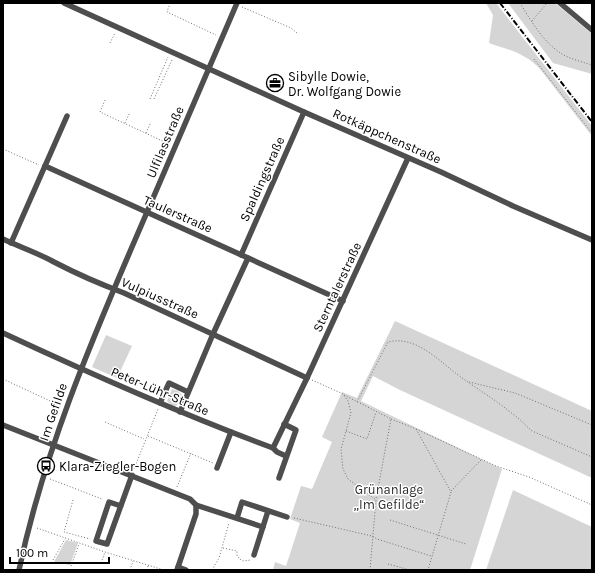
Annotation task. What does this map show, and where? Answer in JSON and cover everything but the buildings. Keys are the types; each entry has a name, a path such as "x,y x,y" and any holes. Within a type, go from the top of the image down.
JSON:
{"street":[{"name":"Rotkäppchenstraße","path":"64,3 592,240"},
{"path":"560,3 592,30"},
{"name":"Ulfilasstraße","path":"114,290 236,4"},
{"name":"Spaldingstraße","path":"241,255 304,112"},
{"path":"11,243 67,116"},
{"name":"Sterntalerstraße","path":"273,448 343,301 408,158"},
{"name":"Taulerstraße","path":"45,166 343,301"},
{"name":"Vulpiusstraße","path":"3,239 307,378"},
{"path":"180,412 213,334 248,258"},
{"name":"Im Gefilde","path":"20,570 29,524 53,445 80,369 114,290"},
{"name":"Peter-Lühr-Straße","path":"3,333 80,369 180,412 273,448"},
{"path":"160,403 169,383 188,392"},
{"path":"278,478 296,430 284,424"},
{"path":"3,425 190,499 196,505 263,527"},
{"path":"218,467 230,432"},
{"path":"273,448 277,452 286,456"},
{"path":"121,506 108,502 96,541 107,544 121,506 132,475"},
{"path":"234,517 242,502 287,517"},
{"path":"186,570 178,569 196,514 196,505"},
{"path":"254,555 268,511"}],"path":[{"path":"170,3 167,12 222,37"},
{"path":"520,3 532,22 551,45 571,59 592,65"},
{"path":"532,22 547,3"},
{"path":"236,4 291,28 297,33"},
{"path":"110,43 115,33"},
{"path":"150,99 173,52"},
{"path":"154,99 173,52"},
{"path":"534,59 592,133"},
{"path":"105,100 100,112 175,146"},
{"path":"125,123 130,112"},
{"path":"146,133 151,122"},
{"path":"3,149 45,166"},
{"path":"357,402 388,342 393,341 414,345 431,353 516,416 532,431 592,456"},
{"path":"307,378 343,394 391,419 416,429 481,460 513,472 529,476 592,505"},
{"path":"3,379 66,408"},
{"path":"467,381 515,393 592,425"},
{"path":"343,394 348,401 351,413 342,449 343,469 348,479 376,500"},
{"path":"132,475 160,403"},
{"path":"346,431 367,439 376,411"},
{"path":"370,570 376,500 391,419"},
{"path":"105,422 146,440"},
{"path":"416,429 451,492"},
{"path":"147,436 191,453 218,467"},
{"path":"175,493 191,453"},
{"path":"428,570 451,492 481,460"},
{"path":"50,479 108,502"},
{"path":"73,500 64,532 96,541"},
{"path":"212,570 219,558 234,517"},
{"path":"287,517 372,536 432,556"},
{"path":"390,520 466,544"},
{"path":"37,528 105,552 164,570"},
{"path":"53,560 66,538"},
{"path":"72,566 80,543"},
{"path":"222,548 237,551 237,556 242,561 252,560 254,555"},
{"path":"101,563 105,552"},
{"path":"130,570 133,561"},
{"path":"388,564 410,570"},
{"path":"147,570 148,565"}],"green space":[{"path":"486,3 496,3 592,126 592,136 540,69 529,59 489,43 493,15"},
{"path":"508,3 555,3 592,34 592,74 553,63"},
{"name":"Grünanlage „Im Gefilde“","path":"395,321 592,411 592,478 400,390 373,376 361,401 502,469 470,570 273,570 275,562 286,566 300,523 290,519 301,486 312,489 332,442 322,437 342,392 357,398"},
{"path":"106,335 132,346 117,378 92,367"},
{"path":"172,389 178,391 182,395 176,406 171,405 167,401"},
{"path":"513,490 592,527 592,570 486,570"},
{"path":"66,540 78,543 70,565 54,562"}],"railway":[{"path":"500,3 592,122"}],"place":[{"name":"Sibylle Dowie, Dr. Wolfgang Dowie","path":"275,83"},
{"name":"Klara-Ziegler-Bogen","path":"46,466"}]}
